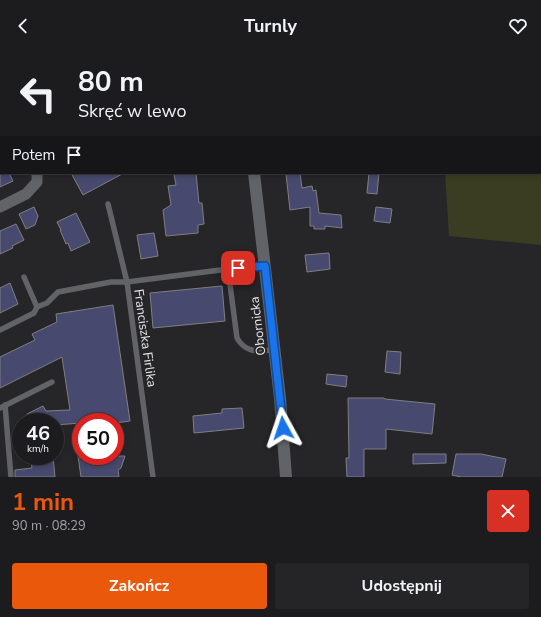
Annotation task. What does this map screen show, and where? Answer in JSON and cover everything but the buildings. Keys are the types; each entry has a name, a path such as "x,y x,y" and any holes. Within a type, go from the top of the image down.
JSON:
{"main road":[{"name":"Obornicka","path":"254,174 275,350 283,428 286,477"}],"street":[{"path":"0,207 26,194 37,182 37,174"}],"lane":[{"name":"Franciszka Firlika","path":"108,204 127,282 153,477"},
{"path":"0,330 34,313 37,307 47,303 58,292 111,282 127,282 228,269 265,266"},
{"path":"228,269 237,338 240,343 249,350 275,350"},
{"path":"24,277 37,307"},
{"path":"10,477 3,407 52,382"}],"green space":[{"path":"445,174 541,174 541,245 449,236"}],"route":[{"path":"238,268 265,266 283,428"}]}
